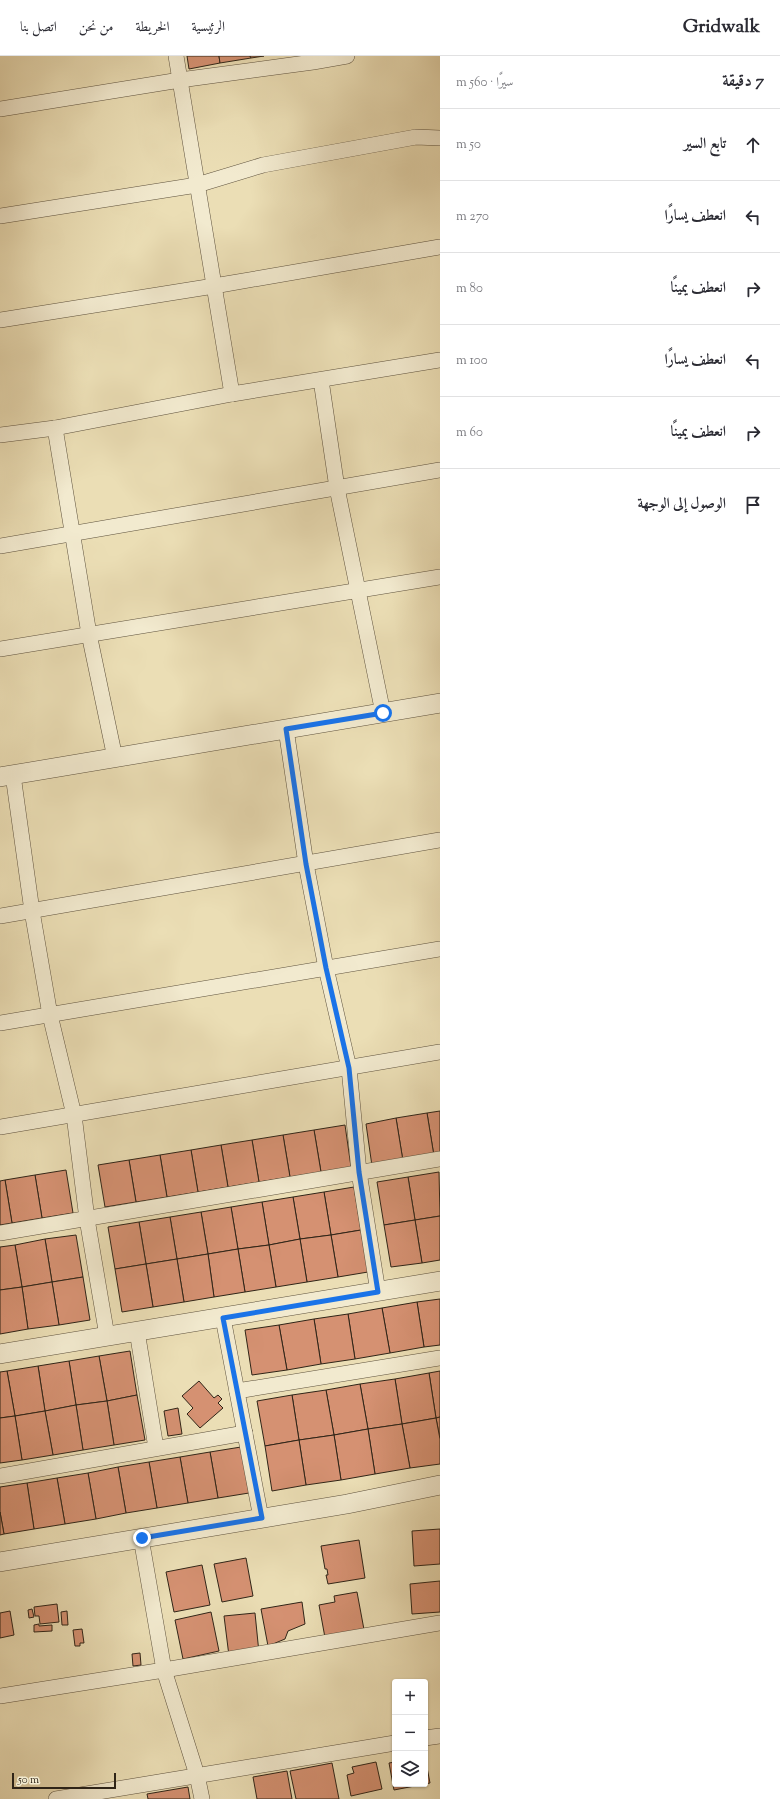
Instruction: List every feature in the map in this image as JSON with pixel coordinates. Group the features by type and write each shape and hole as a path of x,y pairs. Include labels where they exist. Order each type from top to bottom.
{"street":[{"path":"176,56 232,394"},
{"path":"0,109 180,80 347,56"},
{"path":"0,216 197,185 263,165 416,137 440,138"},
{"path":"0,320 214,286 440,247"},
{"path":"0,435 55,428 232,394 440,360"},
{"path":"321,380 337,488 383,713"},
{"path":"55,428 89,634 115,758"},
{"path":"0,546 440,470"},
{"path":"0,649 440,577"},
{"path":"108,1336 87,1219 74,1115 50,1015 7,776 440,703"},
{"path":"286,729 306,864 326,968 349,1068 359,1172 378,1292"},
{"path":"0,916 440,840"},
{"path":"0,1023 440,949"},
{"path":"0,1127 440,1052"},
{"path":"0,1233 440,1159"},
{"path":"0,1354 440,1281"},
{"path":"223,1318 262,1518"},
{"path":"137,1331 156,1448"},
{"path":"237,1391 440,1358"},
{"path":"0,1476 245,1433"},
{"path":"0,1562 347,1504 440,1485"},
{"path":"142,1538 164,1670 197,1775 202,1799"},
{"path":"0,1696 440,1623"},
{"path":"428,1738 440,1736"},
{"path":"56,1799 392,1743"}],"building":[{"path":"187,56 219,56 220,63 189,69"},
{"path":"219,56 250,56 251,58 220,63"},
{"path":"250,56 264,56 251,58"},
{"path":"440,1111 440,1155 434,1156 427,1113"},
{"path":"427,1113 434,1156 403,1161 396,1118"},
{"path":"396,1118 403,1161 372,1166 366,1124"},
{"path":"345,1125 351,1167 321,1172 314,1130"},
{"path":"314,1130 321,1172 290,1177 283,1135"},
{"path":"283,1135 290,1177 259,1182 252,1140"},
{"path":"252,1140 259,1182 228,1187 221,1145"},
{"path":"221,1145 228,1187 198,1192 191,1150"},
{"path":"191,1150 198,1192 167,1197 160,1155"},
{"path":"160,1155 167,1197 136,1202 129,1160"},
{"path":"129,1160 136,1202 105,1207 98,1165"},
{"path":"66,1170 73,1213 42,1218 35,1175"},
{"path":"439,1172 440,1216 415,1220 408,1177"},
{"path":"35,1175 42,1218 12,1223 5,1180"},
{"path":"408,1177 415,1220 384,1225 377,1182"},
{"path":"5,1180 12,1223 0,1225 0,1181"},
{"path":"354,1187 361,1230 331,1235 324,1192"},
{"path":"324,1192 331,1235 300,1239 293,1197"},
{"path":"293,1197 300,1239 269,1245 262,1202"},
{"path":"262,1202 269,1245 238,1249 231,1207"},
{"path":"231,1207 238,1249 208,1254 201,1212"},
{"path":"201,1212 208,1254 177,1259 170,1217"},
{"path":"440,1216 440,1260 422,1263 415,1220"},
{"path":"170,1217 177,1259 146,1264 139,1222"},
{"path":"415,1220 422,1263 391,1267 384,1225"},
{"path":"139,1222 146,1264 115,1269 108,1227"},
{"path":"361,1230 368,1272 338,1277 331,1235"},
{"path":"76,1235 83,1277 52,1282 45,1239"},
{"path":"331,1235 338,1277 307,1282 300,1239"},
{"path":"45,1239 52,1282 22,1287 15,1245"},
{"path":"300,1239 307,1282 276,1287 269,1245"},
{"path":"15,1245 22,1287 0,1290 0,1247"},
{"path":"269,1245 276,1287 245,1292 238,1249"},
{"path":"238,1249 245,1292 214,1297 208,1254"},
{"path":"208,1254 214,1297 184,1302 177,1259"},
{"path":"177,1259 184,1302 153,1307 146,1264"},
{"path":"146,1264 153,1307 122,1312 115,1269"},
{"path":"83,1277 90,1320 59,1325 52,1282"},
{"path":"52,1282 59,1325 28,1329 22,1287"},
{"path":"22,1287 28,1329 0,1334 0,1290"},
{"path":"440,1299 440,1345 424,1347 417,1302"},
{"path":"417,1302 424,1347 390,1353 382,1308"},
{"path":"382,1308 390,1353 355,1359 348,1314"},
{"path":"348,1314 355,1359 321,1364 314,1319"},
{"path":"314,1319 321,1364 287,1370 279,1325"},
{"path":"279,1325 287,1370 252,1375 245,1330"},
{"path":"130,1351 137,1395 107,1401 99,1356"},
{"path":"99,1356 107,1401 76,1405 69,1361"},
{"path":"69,1361 76,1405 45,1411 38,1366"},
{"path":"38,1366 45,1411 15,1416 7,1371"},
{"path":"7,1371 15,1416 0,1418 0,1372"},
{"path":"440,1371 440,1417 436,1418 429,1373"},
{"path":"429,1373 436,1418 402,1424 395,1379"},
{"path":"395,1379 402,1424 368,1429 360,1384"},
{"path":"199,1381 214,1398 218,1395 222,1399 218,1403 223,1408 200,1428 187,1414 193,1408 182,1396"},
{"path":"360,1384 368,1429 334,1435 326,1390"},
{"path":"326,1390 334,1435 299,1440 292,1395"},
{"path":"137,1395 145,1440 114,1445 107,1401"},
{"path":"292,1395 299,1440 265,1446 257,1401"},
{"path":"107,1401 114,1445 83,1450 76,1405"},
{"path":"76,1405 83,1450 53,1455 45,1411"},
{"path":"178,1408 182,1434 168,1436 164,1411"},
{"path":"45,1411 53,1455 22,1460 15,1416"},
{"path":"15,1416 22,1460 0,1463 0,1418"},
{"path":"440,1417 440,1439 436,1418"},
{"path":"436,1418 440,1439 440,1464 410,1468 402,1424"},
{"path":"402,1424 410,1468 375,1474 368,1429"},
{"path":"368,1429 375,1474 341,1480 334,1435"},
{"path":"334,1435 341,1480 306,1485 299,1440"},
{"path":"299,1440 306,1485 272,1491 265,1446"},
{"path":"241,1447 249,1493 218,1498 210,1452"},
{"path":"210,1452 218,1498 188,1503 180,1457"},
{"path":"180,1457 188,1503 157,1508 149,1462"},
{"path":"149,1462 157,1508 126,1513 118,1467"},
{"path":"118,1467 126,1513 96,1519 88,1473"},
{"path":"88,1473 96,1519 65,1524 57,1478"},
{"path":"57,1478 65,1524 34,1529 27,1483"},
{"path":"27,1483 34,1529 4,1534 0,1512 0,1487"},
{"path":"0,1512 4,1534 0,1535"},
{"path":"440,1529 440,1564 414,1566 412,1531"},
{"path":"359,1540 365,1578 328,1584 326,1575 328,1575 327,1569 325,1569 321,1546"},
{"path":"246,1558 253,1596 222,1602 214,1564"},
{"path":"202,1565 210,1605 174,1612 166,1572"},
{"path":"440,1581 440,1612 412,1614 410,1584"},
{"path":"357,1592 365,1635 326,1643 319,1605 335,1602 334,1596"},
{"path":"302,1602 305,1624 288,1631 285,1639 268,1646 261,1609"},
{"path":"57,1604 59,1622 40,1624 39,1616 35,1616 34,1607"},
{"path":"32,1609 34,1617 29,1618 28,1610"},
{"path":"10,1611 14,1635 0,1638 0,1613"},
{"path":"67,1611 68,1625 62,1625 61,1612"},
{"path":"211,1612 219,1651 183,1659 175,1620"},
{"path":"255,1613 259,1653 229,1656 224,1616"},
{"path":"39,1624 39,1626 52,1625 52,1631 34,1632 34,1625"},
{"path":"82,1629 84,1643 80,1643 80,1646 75,1646 73,1630"},
{"path":"140,1653 141,1665 133,1666 132,1654"},
{"path":"376,1762 382,1789 351,1796 347,1775 354,1773 352,1767"},
{"path":"392,1762 392,1779 389,1763"},
{"path":"332,1763 339,1799 296,1799 290,1771"},
{"path":"287,1771 292,1799 257,1799 253,1777"},
{"path":"428,1773 430,1783 428,1783"},
{"path":"188,1787 190,1799 148,1799 147,1794"},
{"path":"393,1787 410,1787 394,1790"}],"route":[{"path":"142,1538 262,1518 223,1318 378,1292 359,1172 349,1068 326,968 306,864 286,729 383,713"}]}
